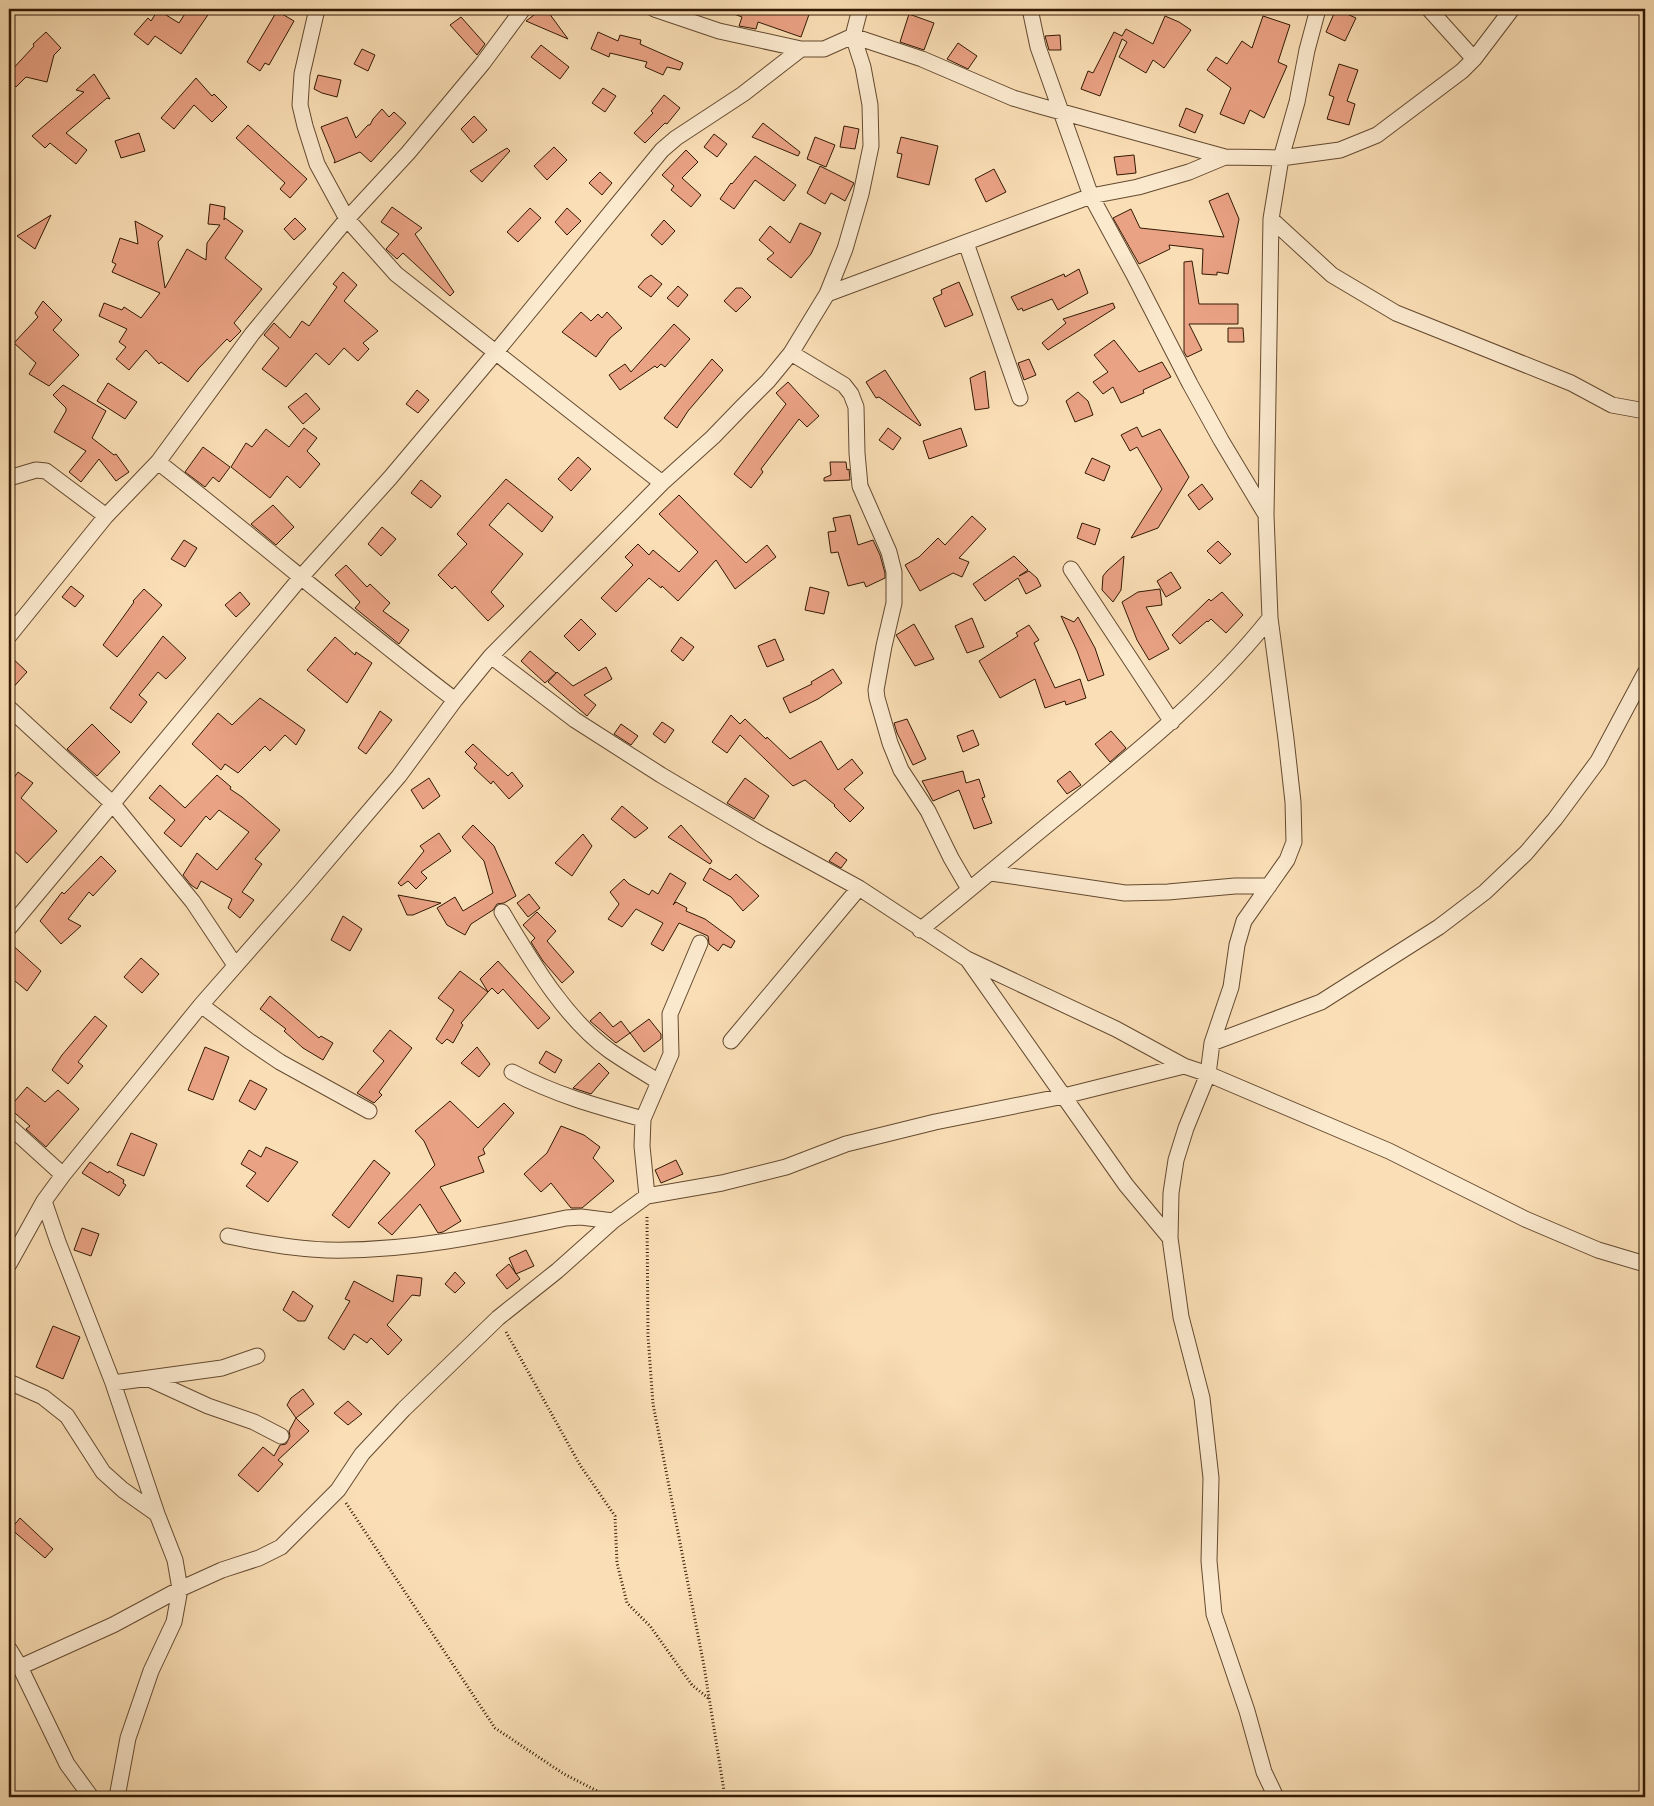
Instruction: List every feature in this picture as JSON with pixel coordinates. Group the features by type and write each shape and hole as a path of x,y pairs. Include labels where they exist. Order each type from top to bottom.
{"street":[{"path":"316,9 302,74 300,105 317,164 347,219 396,274 662,483"},
{"path":"9,636 106,516 158,462 252,334 347,219 408,153 477,70 523,9"},
{"path":"654,9 719,31 801,49 824,49 853,36 922,59 1013,98 1060,112 1225,157 1281,158 1340,150 1377,135 1462,71 1474,59 1512,9"},
{"path":"9,1264 44,1201 63,1175 201,1005 399,776 455,700 491,656 662,483 725,425 768,381 791,352 828,294 845,249 861,194 871,146 870,105 863,67 853,36 860,9"},
{"path":"1030,9 1038,47 1091,196 1135,276 1190,384 1266,515"},
{"path":"1276,1797 1264,1772 1247,1711 1214,1614 1208,1561 1211,1478 1202,1398 1181,1317 1170,1238 1171,1193 1176,1160 1186,1128 1208,1074 1212,1043 1231,987 1237,945 1244,921 1287,860 1294,842 1293,802 1270,618 1266,515 1272,219 1281,158 1297,102 1306,50 1318,9"},
{"path":"1429,9 1474,59"},
{"path":"9,928 302,576 390,478 496,352 662,150 676,138 757,84 801,49"},
{"path":"828,294 1091,196 1138,187 1189,172 1225,157"},
{"path":"1272,219 1332,276 1396,313 1571,383 1612,405 1645,411"},
{"path":"966,243 1020,398"},
{"path":"791,352 844,385 851,394 856,407 856,453 860,486 889,552 894,572 894,603 876,690 877,698 890,743 901,770 928,811 951,858 969,889"},
{"path":"158,462 455,700"},
{"path":"9,478 36,470 46,470 106,516"},
{"path":"1071,569 1172,722"},
{"path":"920,930 1172,722 1249,645 1270,618"},
{"path":"491,656 575,720 661,775 762,835 859,888 920,930 967,959 1116,1029 1184,1066 1208,1074 1389,1151 1524,1219 1598,1250 1645,1264"},
{"path":"1212,1043 1321,1002 1439,927 1485,892 1526,853 1555,819 1598,761 1645,673"},
{"path":"9,708 112,803 193,902 235,965"},
{"path":"991,873 1125,893 1168,892 1235,886 1269,886"},
{"path":"731,1041 859,888"},
{"path":"502,912 526,952 577,1021 609,1050 659,1082"},
{"path":"646,1196 642,1146 643,1119 671,1054 670,1014 700,943"},
{"path":"967,959 998,1006 1126,1185 1170,1238"},
{"path":"201,1005 280,1062 369,1111"},
{"path":"20,1667 114,1625 180,1589 222,1570 259,1558 281,1547 338,1490 362,1454 404,1409 498,1318 557,1271 613,1221 646,1196 722,1183 786,1167 846,1144 935,1122 1064,1096 1184,1066"},
{"path":"512,1072 541,1087 582,1102 643,1119"},
{"path":"9,1126 63,1175"},
{"path":"44,1201 113,1383 174,1560 180,1589 174,1622 151,1671 128,1738 117,1797"},
{"path":"228,1236 285,1247 327,1250 418,1245 476,1237 566,1218 581,1217 613,1221"},
{"path":"113,1383 222,1368 257,1356"},
{"path":"148,1378 208,1406 254,1422 281,1436"},
{"path":"9,1382 43,1396 67,1416 102,1472 123,1490 158,1514"},
{"path":"9,1649 20,1667 67,1764 91,1797"}],"path":[{"path":"646,1196 648,1336 653,1404 709,1699 725,1797"},
{"path":"498,1318 580,1465 615,1516 617,1563 627,1603 650,1626 692,1685 709,1699"},
{"path":"338,1490 494,1728 564,1774 610,1797"}],"building":[{"path":"188,9 212,9 181,54 155,36 148,45 134,34 148,18 151,21 158,10 179,23"},
{"path":"542,9 546,9 568,39 526,21"},
{"path":"726,9 811,9 801,37 758,22 756,29 739,26 742,17 726,11"},
{"path":"1336,9 1356,18 1345,41 1326,32"},
{"path":"277,11 294,21 269,65 265,63 260,71 247,62"},
{"path":"909,14 934,23 924,50 900,42"},
{"path":"1165,16 1191,30 1164,68 1153,60 1146,73 1119,57 1127,42 1122,39 1100,96 1081,89 1088,71 1093,73 1114,32 1122,36 1126,29 1153,44"},
{"path":"1263,16 1290,25 1278,62 1287,66 1264,118 1250,110 1244,124 1220,114 1231,88 1207,70 1216,57 1227,64 1242,41 1252,48"},
{"path":"461,17 485,44 477,55 450,25"},
{"path":"46,32 61,48 54,55 47,82 26,77 16,87 9,80 9,73 34,46 33,44"},
{"path":"598,32 618,41 620,35 641,40 640,44 683,63 680,70 667,67 663,75 645,67 647,62 610,53 609,57 591,49"},
{"path":"1060,35 1061,50 1049,50 1045,36"},
{"path":"958,43 977,56 968,69 947,59"},
{"path":"541,45 569,67 560,79 531,57"},
{"path":"362,49 375,55 368,71 354,64"},
{"path":"1339,64 1358,70 1347,101 1355,104 1349,125 1327,119 1334,97 1329,95"},
{"path":"94,74 110,99 107,98 66,133 87,150 76,164 50,143 45,148 32,136 84,92 76,90"},
{"path":"318,75 341,80 337,97 314,89"},
{"path":"196,78 212,96 214,94 227,107 212,122 194,105 174,129 161,118"},
{"path":"603,88 616,96 605,112 592,103"},
{"path":"664,95 680,108 667,124 665,123 645,143 634,133 653,113 651,111"},
{"path":"1186,108 1203,115 1195,133 1179,126"},
{"path":"382,109 389,117 394,112 406,123 371,162 360,152 334,163 335,161 321,127 347,117 356,138 370,125"},
{"path":"474,116 487,130 473,143 461,129"},
{"path":"763,123 800,152 798,156 752,137"},
{"path":"248,125 307,179 290,198 280,189 285,183 236,138"},
{"path":"844,126 859,129 855,149 840,147"},
{"path":"139,133 145,151 121,158 115,141"},
{"path":"714,134 727,144 717,157 704,147"},
{"path":"815,137 835,145 826,167 807,159"},
{"path":"901,137 938,146 929,185 897,177 902,154 897,153"},
{"path":"554,147 567,160 547,180 534,166"},
{"path":"507,148 510,151 482,182 470,171"},
{"path":"686,150 698,162 682,178 701,195 691,207 671,190 674,186 662,175"},
{"path":"1134,155 1136,173 1117,175 1114,157"},
{"path":"755,156 796,185 784,201 755,180 734,209 720,199 731,183"},
{"path":"820,166 854,183 845,201 831,193 825,204 807,193"},
{"path":"994,169 1006,192 986,202 975,179"},
{"path":"600,172 612,183 602,195 589,183"},
{"path":"1228,193 1239,219 1228,274 1217,272 1217,275 1202,274 1203,249 1169,245 1170,249 1139,264 1113,218 1131,209 1140,228 1224,237 1209,201"},
{"path":"210,204 225,207 224,220 225,218 243,231 225,258 262,289 234,323 241,331 230,342 227,339 188,382 161,362 159,364 146,350 129,370 116,359 126,347 119,342 127,329 99,316 104,303 122,310 124,307 141,318 160,293 112,272 116,264 112,262 120,238 138,244 135,221 163,236 158,242 165,288 187,249 206,260 207,243 220,225 208,224"},
{"path":"392,207 422,228 415,234 454,292 450,296 403,253 397,259 386,249 399,234 381,222"},
{"path":"530,208 541,218 518,242 507,232"},
{"path":"567,208 581,221 567,235 555,222"},
{"path":"51,215 35,249 17,236"},
{"path":"295,218 306,229 294,240 284,229"},
{"path":"664,220 675,231 662,245 651,235"},
{"path":"800,223 821,233 811,254 791,278 767,259 774,253 759,240 770,226 790,243"},
{"path":"1192,261 1199,304 1238,304 1238,324 1189,324 1202,350 1187,357 1184,352 1184,262"},
{"path":"1079,269 1088,293 1058,310 1052,299 1023,311 1022,308 1018,310 1011,297 1064,274 1065,277"},
{"path":"343,272 357,285 344,301 378,331 363,343 369,349 358,361 344,348 329,365 316,353 286,387 262,369 279,348 264,335 274,323 290,338 302,321 309,326 337,287 333,284"},
{"path":"651,275 662,284 651,297 638,287"},
{"path":"959,282 973,315 945,327 933,298 942,294 941,290"},
{"path":"678,286 688,295 678,307 667,298"},
{"path":"736,288 742,288 751,297 736,312 724,301"},
{"path":"43,301 62,320 53,330 79,355 49,386 29,374 36,363 14,343 38,317 35,313"},
{"path":"1113,303 1115,308 1048,350 1042,343 1066,323 1063,319"},
{"path":"581,312 591,321 598,314 602,318 607,312 622,328 610,338 596,357 562,332"},
{"path":"674,324 690,339 665,367 661,364 657,368 655,366 620,390 609,375 625,364 631,372"},
{"path":"1228,328 1243,328 1244,342 1228,342"},
{"path":"1114,340 1139,372 1162,362 1171,377 1143,390 1144,393 1121,403 1113,387 1103,394 1093,382 1108,372 1094,355"},
{"path":"712,359 723,370 688,411 677,428 664,418"},
{"path":"1029,359 1036,375 1024,380 1018,363"},
{"path":"885,370 920,426 879,397 876,398 866,382"},
{"path":"985,371 989,408 975,410 970,378"},
{"path":"788,382 819,416 807,427 799,419 761,469 763,472 751,488 734,474 786,404 776,393"},
{"path":"108,383 137,402 125,419 97,401"},
{"path":"63,385 106,411 92,438 114,455 116,454 129,472 116,481 99,459 81,482 69,472 86,451 54,432 66,408 53,395"},
{"path":"417,390 429,400 418,413 406,404"},
{"path":"1078,392 1088,401 1093,415 1075,422 1066,401"},
{"path":"306,393 320,409 303,424 288,407"},
{"path":"1137,427 1142,437 1160,429 1189,477 1158,528 1131,538 1162,489 1137,447 1130,451 1121,435"},
{"path":"304,428 317,438 307,451 320,464 300,488 287,476 270,498 231,467 246,443 252,447 266,429 289,447"},
{"path":"888,428 901,438 893,450 879,440"},
{"path":"961,428 967,446 929,459 923,441"},
{"path":"203,447 230,467 219,482 213,477 205,487 185,472"},
{"path":"578,457 591,469 571,491 558,479"},
{"path":"1092,458 1110,466 1104,481 1085,473"},
{"path":"830,462 846,462 850,480 824,481 824,478 831,475"},
{"path":"506,479 553,517 542,532 508,503 489,525 523,554 491,592 504,606 488,621 455,586 452,589 438,575 467,544 457,534"},
{"path":"421,480 441,496 431,508 411,493"},
{"path":"1202,484 1213,499 1199,510 1188,495"},
{"path":"679,495 746,563 767,545 776,557 735,589 716,560 678,601 662,586 661,588 649,578 616,612 601,598 633,565 625,557 638,544 649,555 653,550 679,572 698,552 659,514"},
{"path":"273,505 294,527 276,545 251,524"},
{"path":"850,515 858,545 873,540 885,573 885,578 866,587 864,582 848,586 838,552 831,553 828,532 836,531 833,518"},
{"path":"972,516 986,529 959,558 969,562 962,577 953,573 920,591 905,565 919,557 938,538 945,545"},
{"path":"1082,523 1100,529 1095,545 1077,538"},
{"path":"382,527 396,539 381,556 368,544"},
{"path":"184,540 197,548 185,567 171,559"},
{"path":"1218,541 1231,554 1220,564 1207,551"},
{"path":"1014,556 1028,570 1019,576 1029,571 1037,578 1041,586 1026,594 1018,578 985,601 973,584"},
{"path":"1124,556 1121,590 1113,602 1102,590 1103,576"},
{"path":"346,565 367,587 370,584 390,603 383,611 409,630 399,644 355,608 360,602 335,575"},
{"path":"1171,572 1181,588 1166,597 1157,581"},
{"path":"71,586 84,596 75,607 62,597"},
{"path":"810,587 829,592 824,614 805,610"},
{"path":"144,589 162,605 117,657 103,645 133,601"},
{"path":"1160,589 1162,605 1146,607 1169,649 1149,660 1137,640 1122,602 1138,592"},
{"path":"240,592 250,604 236,617 225,605"},
{"path":"1222,592 1243,615 1226,633 1211,619 1180,644 1172,635 1209,599 1211,601"},
{"path":"1061,616 1074,622 1078,617 1095,648 1104,675 1088,681"},
{"path":"972,618 984,647 967,653 955,626"},
{"path":"581,619 596,634 579,651 564,636"},
{"path":"914,624 934,659 915,666 896,635"},
{"path":"1029,625 1039,640 1034,643 1055,688 1080,679 1086,698 1066,705 1065,701 1045,708 1035,679 1000,698 979,661 1018,636 1016,633"},
{"path":"163,636 186,658 166,679 158,672 139,695 147,702 131,723 110,708"},
{"path":"335,637 355,655 356,652 372,663 347,703 307,670"},
{"path":"681,637 694,647 683,661 671,651"},
{"path":"775,639 784,660 767,667 758,646"},
{"path":"530,651 556,673 545,683 521,661"},
{"path":"9,655 27,672 9,692"},
{"path":"606,667 612,679 584,695 596,705 587,716 548,682 557,672 573,686"},
{"path":"833,669 842,683 818,699 790,713 783,698 812,684 811,682"},
{"path":"260,698 305,730 296,745 285,735 270,751 265,746 238,773 225,764 221,770 192,744 218,713 232,725"},
{"path":"380,711 392,720 366,754 358,748"},
{"path":"731,715 740,724 745,719 790,759 821,741 838,770 852,759 863,773 844,789 864,808 850,822 835,805 805,780 793,786 740,735 727,753 712,742"},
{"path":"907,719 926,759 913,765 894,723"},
{"path":"662,722 674,730 665,743 653,734"},
{"path":"92,724 120,752 97,776 67,749"},
{"path":"621,724 638,736 631,745 614,734"},
{"path":"973,730 979,745 963,752 957,736"},
{"path":"1111,731 1126,748 1110,762 1095,744"},
{"path":"473,744 508,776 512,772 523,786 509,799 493,781 491,784 474,768 477,764 465,752"},
{"path":"963,771 966,783 979,779 985,797 982,798 992,823 974,829 959,790 933,801 922,781"},
{"path":"1070,771 1081,785 1067,794 1057,781"},
{"path":"18,772 33,783 21,798 57,831 27,863 9,846 9,785"},
{"path":"217,775 231,787 230,789 280,830 255,859 262,864 242,892 254,900 240,918 228,908 232,899 201,881 197,889 183,875 197,853 217,870 249,832 219,810 210,820 206,816 181,847 164,833 175,820 149,798 160,785 185,808"},
{"path":"429,778 440,796 423,809 411,790"},
{"path":"745,778 769,796 754,819 727,803"},
{"path":"622,806 648,828 635,838 611,819"},
{"path":"473,825 494,846 516,896 504,903 497,904 493,910 471,924 465,935 447,925 437,908 455,897 463,911 493,893 484,861 462,837"},
{"path":"681,825 712,861 710,864 668,837"},
{"path":"439,833 451,851 421,872 427,878 416,889 408,881 401,886 398,883 424,851 420,846"},
{"path":"583,834 592,846 572,876 555,863"},
{"path":"836,852 847,860 841,868 829,861"},
{"path":"101,856 116,871 93,896 89,892 68,919 81,926 61,944 40,921 62,892 64,894"},
{"path":"710,868 730,880 736,874 759,896 743,911 731,897 703,880"},
{"path":"670,873 686,883 673,905 676,902 687,908 686,911 705,919 735,941 731,948 723,944 718,951 709,944 708,936 679,923 663,951 651,944 663,923 636,909 622,927 608,919 619,904 610,892 624,879 629,884 649,895 652,890 658,894"},
{"path":"529,894 540,908 528,917 517,903"},
{"path":"398,895 441,903 413,915 407,915"},
{"path":"537,912 556,931 547,941 574,972 562,983 543,961 531,942 535,938 523,925"},
{"path":"343,916 362,929 350,951 331,940"},
{"path":"9,942 41,971 27,991 9,976"},
{"path":"141,958 159,974 142,993 124,977"},
{"path":"498,961 550,1018 538,1029 503,989 498,994 492,988 488,992 480,979"},
{"path":"460,971 488,992 461,1023 463,1025 453,1043 447,1039 442,1044 436,1039 454,1010 438,998"},
{"path":"270,996 319,1038 321,1036 333,1043 323,1060 303,1048 284,1031 286,1029 260,1009"},
{"path":"600,1012 613,1027 621,1021 630,1033 616,1043 590,1021"},
{"path":"95,1016 107,1026 78,1062 83,1066 68,1084 52,1070 62,1055"},
{"path":"649,1019 661,1034 661,1039 644,1052 630,1033"},
{"path":"390,1030 412,1048 379,1092 382,1095 374,1103 357,1093 384,1061 373,1051"},
{"path":"205,1047 229,1057 213,1100 188,1090"},
{"path":"477,1047 490,1064 479,1077 461,1063"},
{"path":"546,1051 562,1060 555,1073 539,1063"},
{"path":"599,1063 609,1073 591,1094 573,1088"},
{"path":"250,1080 267,1089 255,1110 239,1101"},
{"path":"27,1087 45,1102 58,1090 79,1109 46,1147 26,1129 30,1126 9,1108"},
{"path":"450,1101 478,1128 504,1103 514,1113 483,1149 485,1154 478,1157 484,1172 440,1187 461,1221 438,1233 420,1204 392,1235 378,1223 435,1165 424,1141 415,1131"},
{"path":"561,1126 584,1135 600,1147 593,1158 614,1181 582,1208 571,1208 551,1183 541,1192 524,1174 547,1153"},
{"path":"131,1133 157,1144 144,1176 117,1165"},
{"path":"266,1147 298,1162 268,1202 246,1186 256,1173 241,1164 249,1150 261,1157"},
{"path":"374,1160 390,1173 349,1228 332,1215"},
{"path":"676,1160 683,1174 661,1183 655,1170"},
{"path":"90,1162 124,1180 123,1183 126,1185 119,1196 82,1173"},
{"path":"82,1228 99,1234 91,1256 74,1250"},
{"path":"526,1250 534,1266 516,1274 509,1258"},
{"path":"509,1264 520,1279 507,1289 496,1275"},
{"path":"455,1272 465,1283 455,1293 445,1284"},
{"path":"397,1275 422,1278 420,1296 412,1295 387,1325 402,1340 388,1355 371,1338 367,1343 354,1334 344,1350 328,1338 350,1301 345,1299 354,1281 393,1302"},
{"path":"293,1291 313,1306 305,1321 298,1321 283,1310"},
{"path":"53,1326 80,1337 63,1379 36,1367"},
{"path":"303,1389 314,1404 296,1418 287,1405 291,1398"},
{"path":"348,1401 362,1414 348,1425 334,1413"},
{"path":"296,1418 309,1431 278,1460 283,1464 258,1492 238,1475 263,1447 274,1456 280,1445 286,1444 290,1436 289,1431"},
{"path":"20,1518 53,1549 45,1558 11,1529"}]}
